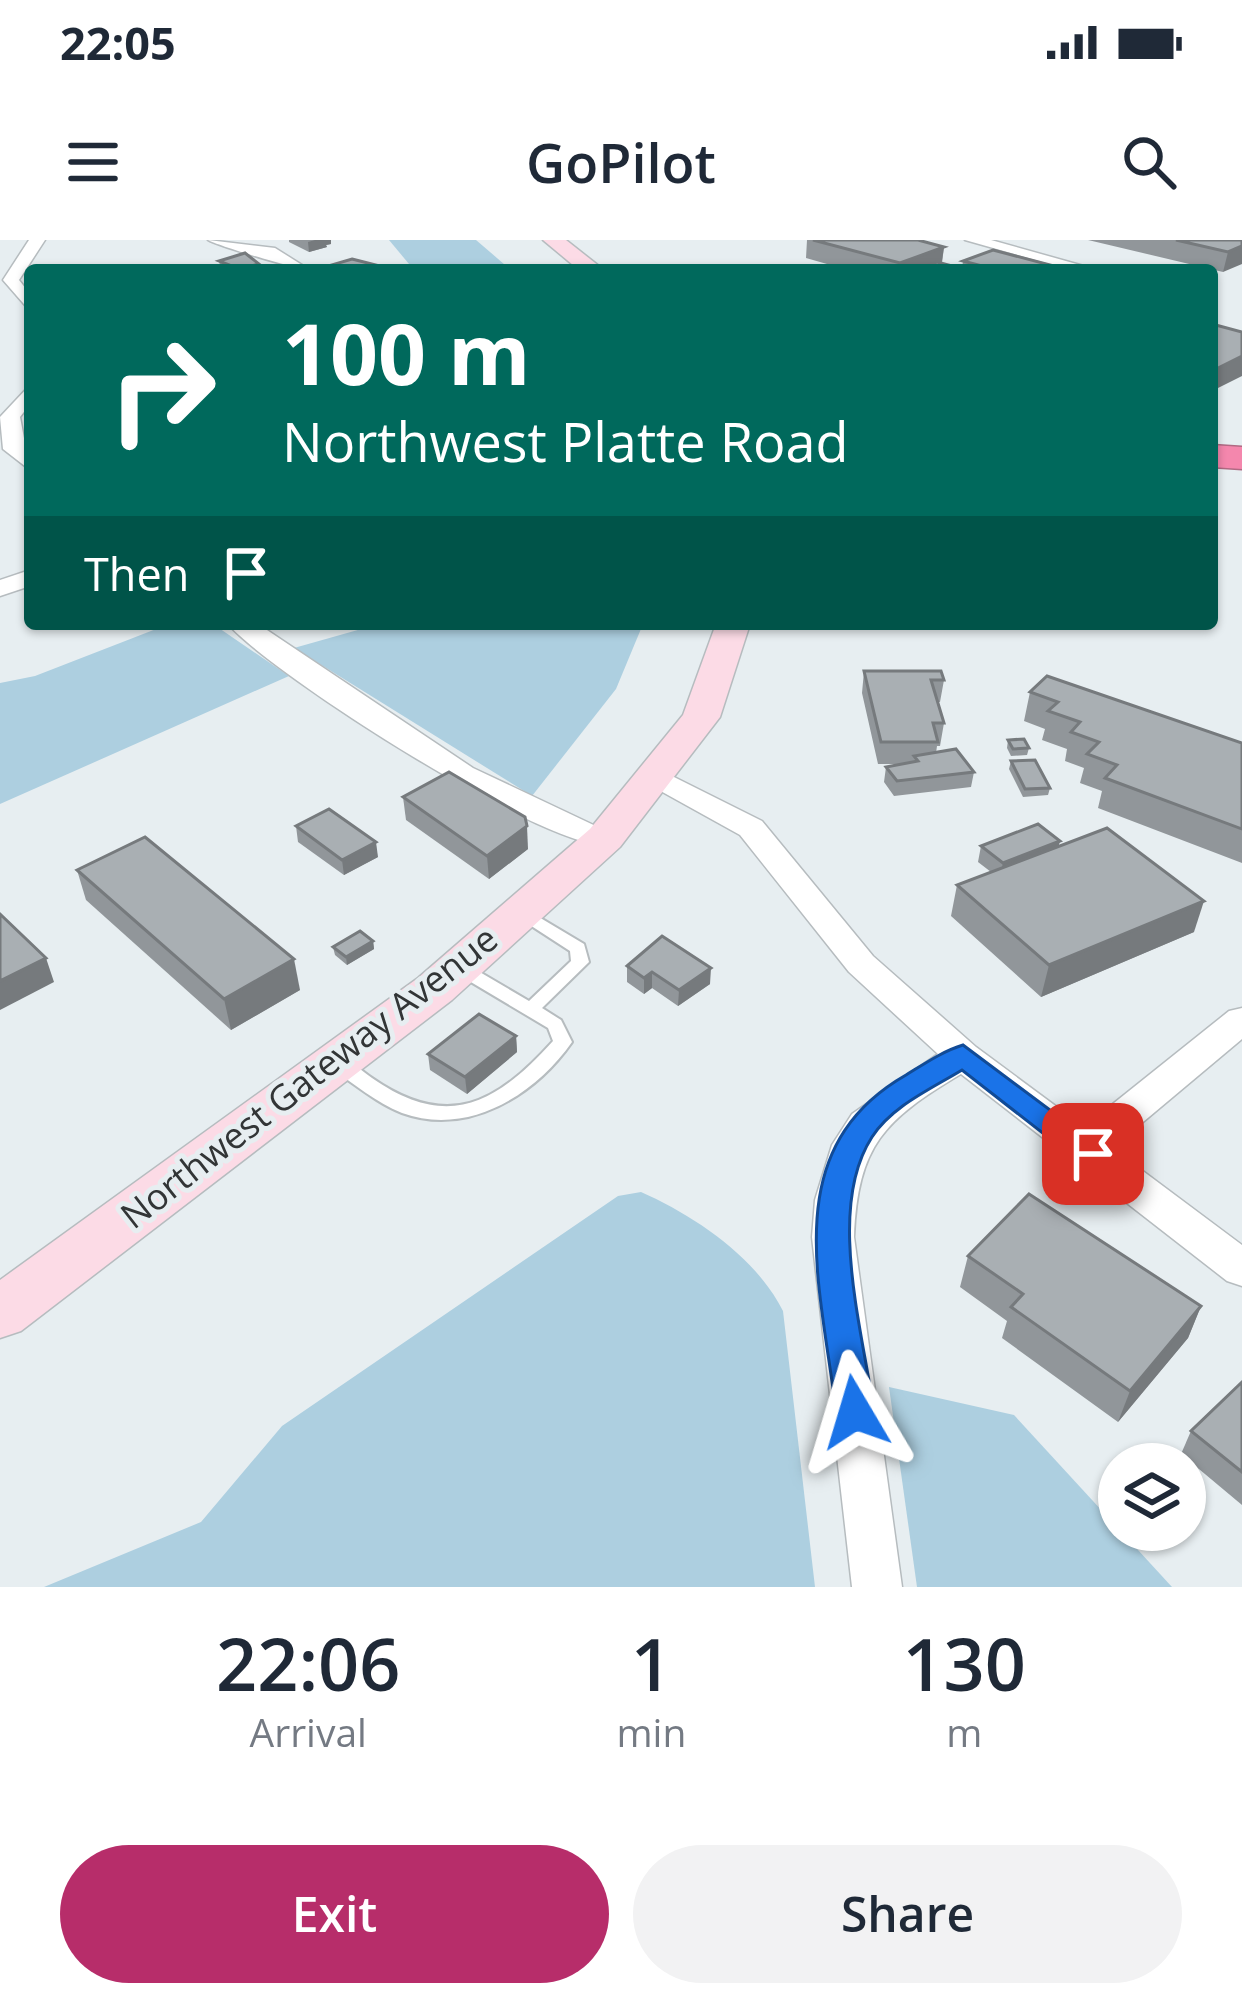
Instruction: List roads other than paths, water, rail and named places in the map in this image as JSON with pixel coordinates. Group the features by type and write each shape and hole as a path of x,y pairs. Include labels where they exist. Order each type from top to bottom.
{"main road":[{"path":"525,240 555,264"},
{"path":"553,240 585,264"},
{"name":"Northwest Gateway Avenue","path":"0,1313 459,968 605,838 658,778 713,692 731,630"}],"street":[{"path":"24,298 11,280 37,240"},
{"path":"216,240 269,251 292,264"},
{"path":"973,240 1067,264"},
{"path":"14,436 10,417 24,400"},
{"path":"250,630 473,779 570,828 605,838"},
{"path":"658,778 751,827 861,964 963,1055 1242,1270"},
{"path":"1084,1148 1242,1020"},
{"path":"877,1587 833,1237 833,1185 861,1127 895,1095 963,1055"}],"lane":[{"path":"521,912 578,948 580,962 531,1009"},
{"path":"337,1063 416,1111 482,1109 512,1089 563,1042 555,1024 459,968"}]}
